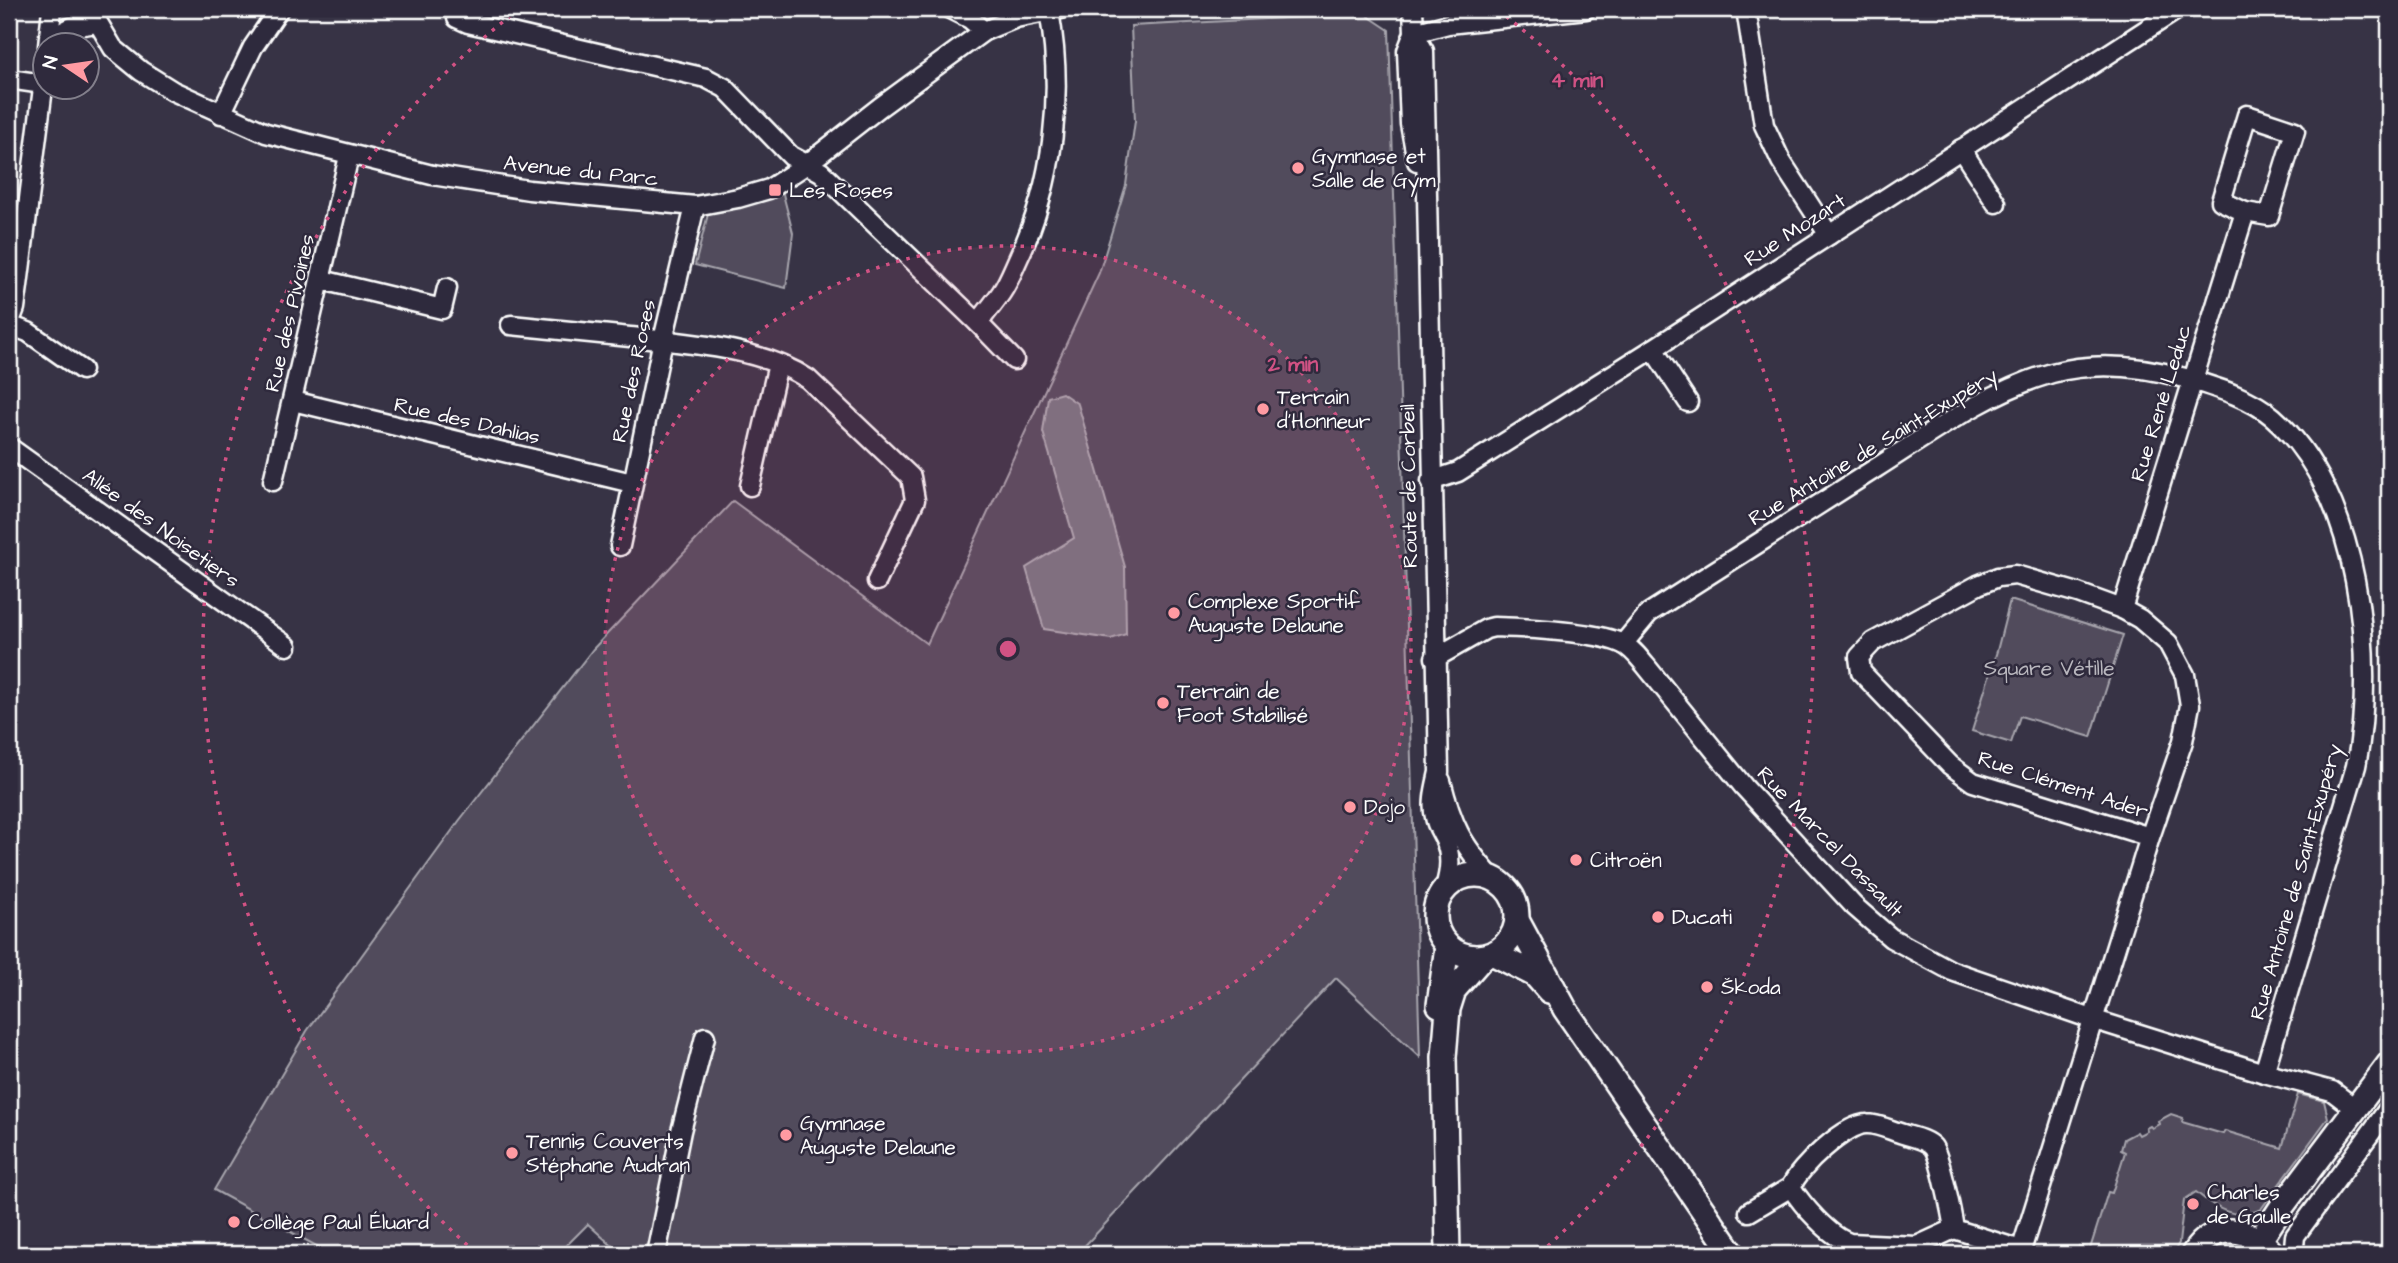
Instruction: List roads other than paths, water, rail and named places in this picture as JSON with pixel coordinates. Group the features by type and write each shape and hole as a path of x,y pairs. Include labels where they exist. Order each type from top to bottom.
{"main road":[{"path":"1565,1009 1535,975 1488,956 1463,956 1447,946 1435,921 1435,909 1446,888 1455,880 1480,875 1504,885 1513,895 1518,922 1565,1009 1733,1254"},
{"path":"1448,1254 1444,1058 1448,1009 1454,990 1488,956 1510,941 1518,922"},
{"path":"1444,1058 1438,1033 1438,1009 1447,946"},
{"path":"2193,1254 2201,1243 2224,1232 2248,1233 2267,1247 2283,1205 2389,1064"}],"street":[{"path":"221,114 253,47 279,9"},
{"path":"455,9 457,18 467,23 706,78 725,88 791,156 821,172 1014,360"},
{"path":"950,9 970,19 984,31"},
{"name":"Route de Corbeil","path":"1413,9 1414,33 1407,51 1410,124 1425,200 1438,772 1434,799 1435,818 1447,843 1450,858 1446,888"},
{"path":"1414,33 1448,24 1586,9"},
{"path":"1745,9 1764,125 1781,161 1829,235"},
{"name":"Rue Mozart","path":"1431,481 1458,472 1653,349 2178,9"},
{"path":"51,32 56,10"},
{"path":"978,323 1003,291 1025,244 1039,201 1052,148 1055,10"},
{"name":"Avenue du Parc","path":"93,16 113,48 141,71 173,91 266,133 432,175 529,190 695,206 769,189 807,164 984,31 1016,18 1055,10"},
{"path":"64,32 93,16"},
{"path":"9,79 32,82"},
{"path":"41,102 15,308 9,325 28,332 82,370"},
{"path":"2247,116 2295,131 2269,216 2245,212 2221,201 2247,116"},
{"path":"1961,149 1996,203"},
{"name":"Rue des Pivoines","path":"273,481 349,156"},
{"name":"Rue des Roses","path":"620,546 663,340 695,206"},
{"name":"Rue René Leduc","path":"2122,609 2245,212"},
{"path":"322,280 442,309 447,288"},
{"path":"511,325 663,340 714,348 778,364 808,379 911,477 915,487 915,500 877,581"},
{"path":"1653,349 1688,402"},
{"path":"751,486 778,364"},
{"name":"Rue Antoine de Saint-Exupéry","path":"1623,644 1649,613 1901,452 2007,391 2050,374 2097,366 2145,369 2192,380 2260,407 2291,435 2306,455 2336,509 2352,568 2360,620 2364,686 2356,766 2264,1073"},
{"name":"Rue des Dahlias","path":"292,401 632,484"},
{"name":"Allée des Noisetiers","path":"9,447 287,646"},
{"name":"Rue Clément Ader","path":"2021,1252 2092,1019 2183,741 2190,705 2188,687 2178,658 2168,643 2140,619 2122,609 2025,577 2006,575 1978,585 1873,642 1859,657 1861,672 1964,777 2150,837"},
{"path":"1434,658 1494,627 1590,636 1623,644"},
{"name":"Rue Marcel Dassault","path":"1623,644 1632,650 1744,787 1872,923 1910,950 1952,971 2092,1019 2264,1073 2332,1091 2357,1110"},
{"name":"Route de Corbeil","path":"1438,772 1450,817 1459,836 1492,878"},
{"path":"656,1254 681,1131 705,1037"},
{"path":"2297,1254 2294,1247 2295,1236 2389,1108"},
{"path":"1749,1213 1791,1187 1795,1177 1824,1148 1855,1126 1868,1124 1924,1140 1933,1147 1954,1229"},
{"path":"1791,1187 1798,1198 1834,1234 1850,1243 1917,1246 1954,1229 2021,1252"}],"place":[{"name":"Gymnase et Salle de Gym","path":"1298,168"},
{"name":"Les Roses","path":"775,190"},
{"name":"Terrain d'Honneur","path":"1263,409"},
{"name":"Complexe Sportif Auguste Delaune","path":"1174,613"},
{"name":"Terrain de Foot Stabilisé","path":"1163,703"},
{"name":"Dojo","path":"1350,807"},
{"name":"Citroën","path":"1576,860"},
{"name":"Ducati","path":"1658,917"},
{"name":"Škoda","path":"1707,987"},
{"name":"Gymnase Auguste Delaune","path":"786,1135"},
{"name":"Tennis Couverts Stéphane Audran","path":"512,1153"},
{"name":"Charles de Gaulle","path":"2193,1204"},
{"name":"Collège Paul Éluard","path":"234,1222"}],"park label":[{"name":"Square Vétille","path":"2049,668"}]}
